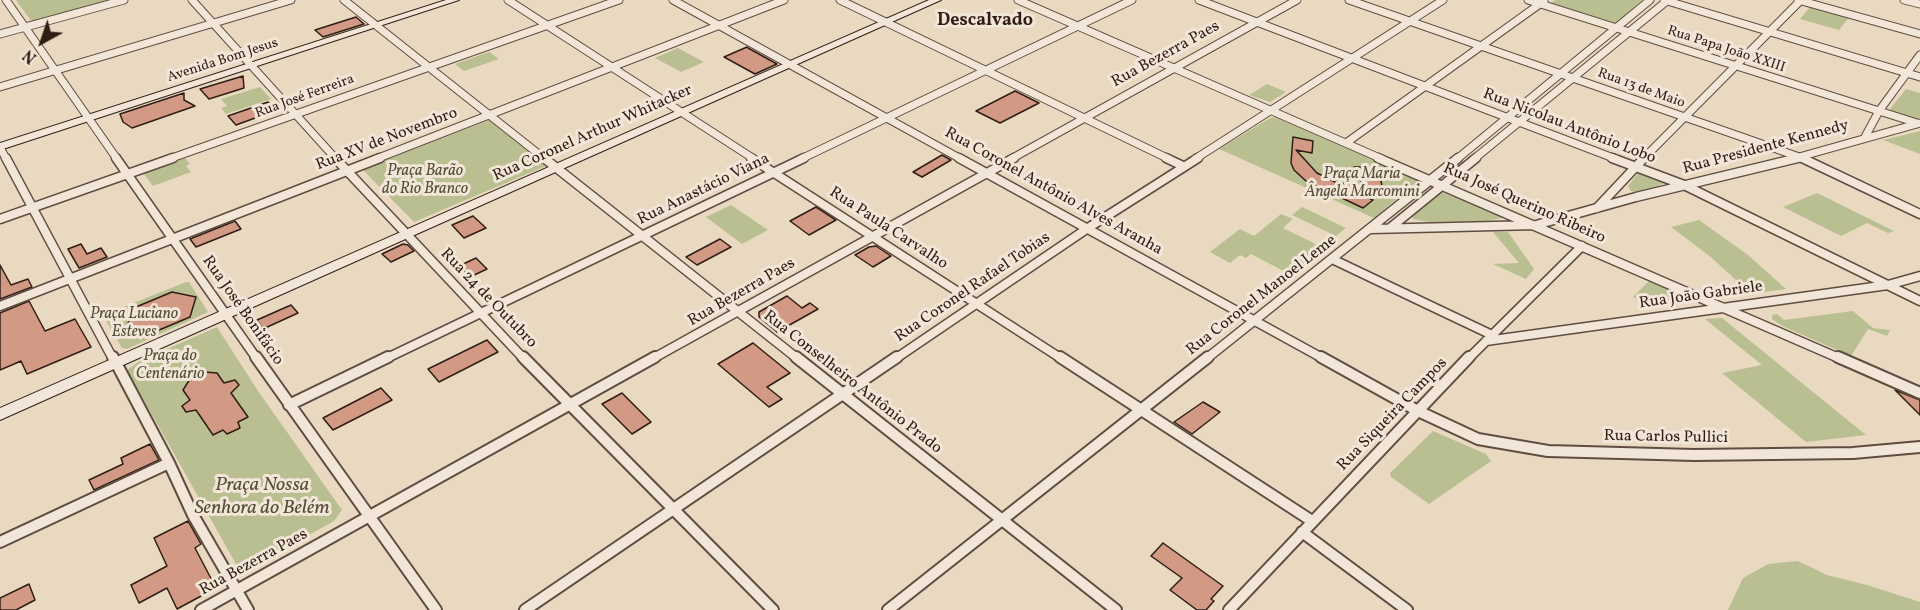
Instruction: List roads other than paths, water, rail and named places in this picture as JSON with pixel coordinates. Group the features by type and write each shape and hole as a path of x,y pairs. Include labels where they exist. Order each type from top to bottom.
{"main road":[{"name":"Avenida Bom Jesus","path":"0,147 455,0"},
{"name":"Rua Coronel Arthur Whitacker","path":"0,414 937,0"}],"street":[{"name":"Rua José Bonifácio","path":"6,0 289,405 436,610"},
{"path":"0,34 124,0"},
{"name":"Rua 24 de Outubro","path":"192,0 346,171 480,314 773,610"},
{"path":"0,87 291,0"},
{"name":"Rua Conselheiro Antônio Prado","path":"344,0 1116,610"},
{"name":"Rua Paula Carvalho","path":"508,0 1311,521"},
{"name":"Rua José Ferreira","path":"0,219 619,0"},
{"name":"Rua Coronel Antônio Alves Aranha","path":"673,0 1418,411"},
{"name":"Rua XV de Novembro","path":"0,306 784,0"},
{"path":"840,0 1183,166"},
{"name":"Rua José Querino Ribeiro","path":"1018,0 1075,22 1078,26 1174,69 1920,393"},
{"name":"Rua Anastácio Viana","path":"289,405 1131,0"},
{"name":"Rua Nicolau Antônio Lobo","path":"1198,0 1684,185 1920,302"},
{"name":"Rua Bezerra Paes","path":"201,610 1297,0"},
{"name":"Rua 13 de Maio","path":"1349,0 1801,157 1920,214"},
{"name":"Rua Coronel Rafael Tobias","path":"525,610 975,303 1183,166 1443,0"},
{"name":"Rua Papa João XXIII","path":"1528,0 1543,2 1617,28 1918,123"},
{"name":"Rua Coronel Manoel Leme","path":"888,610 1394,211 1650,0"},
{"path":"1390,228 1630,32 1665,0 1920,77"},
{"path":"1597,208 1683,117 1800,0 1920,34"},
{"path":"1904,0 1920,4"},
{"path":"1346,143 1543,2"},
{"path":"1865,137 1879,111 1920,55"},
{"name":"Rua Presidente Kennedy","path":"1371,229 1536,225 1636,197 1801,157 1918,123"},
{"path":"0,147 170,463 194,515 248,610"},
{"path":"1614,188 1636,197"},
{"path":"1394,211 1405,216"},
{"name":"Rua Siqueira Campos","path":"1229,610 1311,521 1488,338 1582,246"},
{"path":"1332,259 1488,338"},
{"name":"Rua João Gabriele","path":"1488,338 1888,285 1920,276"},
{"name":"Rua Carlos Pullici","path":"1418,411 1478,439 1548,451 1694,455 1853,453 1920,447"},
{"path":"0,542 170,463"},
{"path":"1302,532 1407,610"}],"district":[{"name":"Descalvado","path":"985,22"}],"park label":[{"name":"Praça Barão do Rio Branco","path":"425,181"},
{"name":"Praça Maria Ângela Marcomini","path":"1362,184"},
{"name":"Praça Luciano Esteves","path":"134,324"},
{"name":"Praça do Centenário","path":"170,366"},
{"name":"Praça Nossa Senhora do Belém","path":"262,498"}]}
